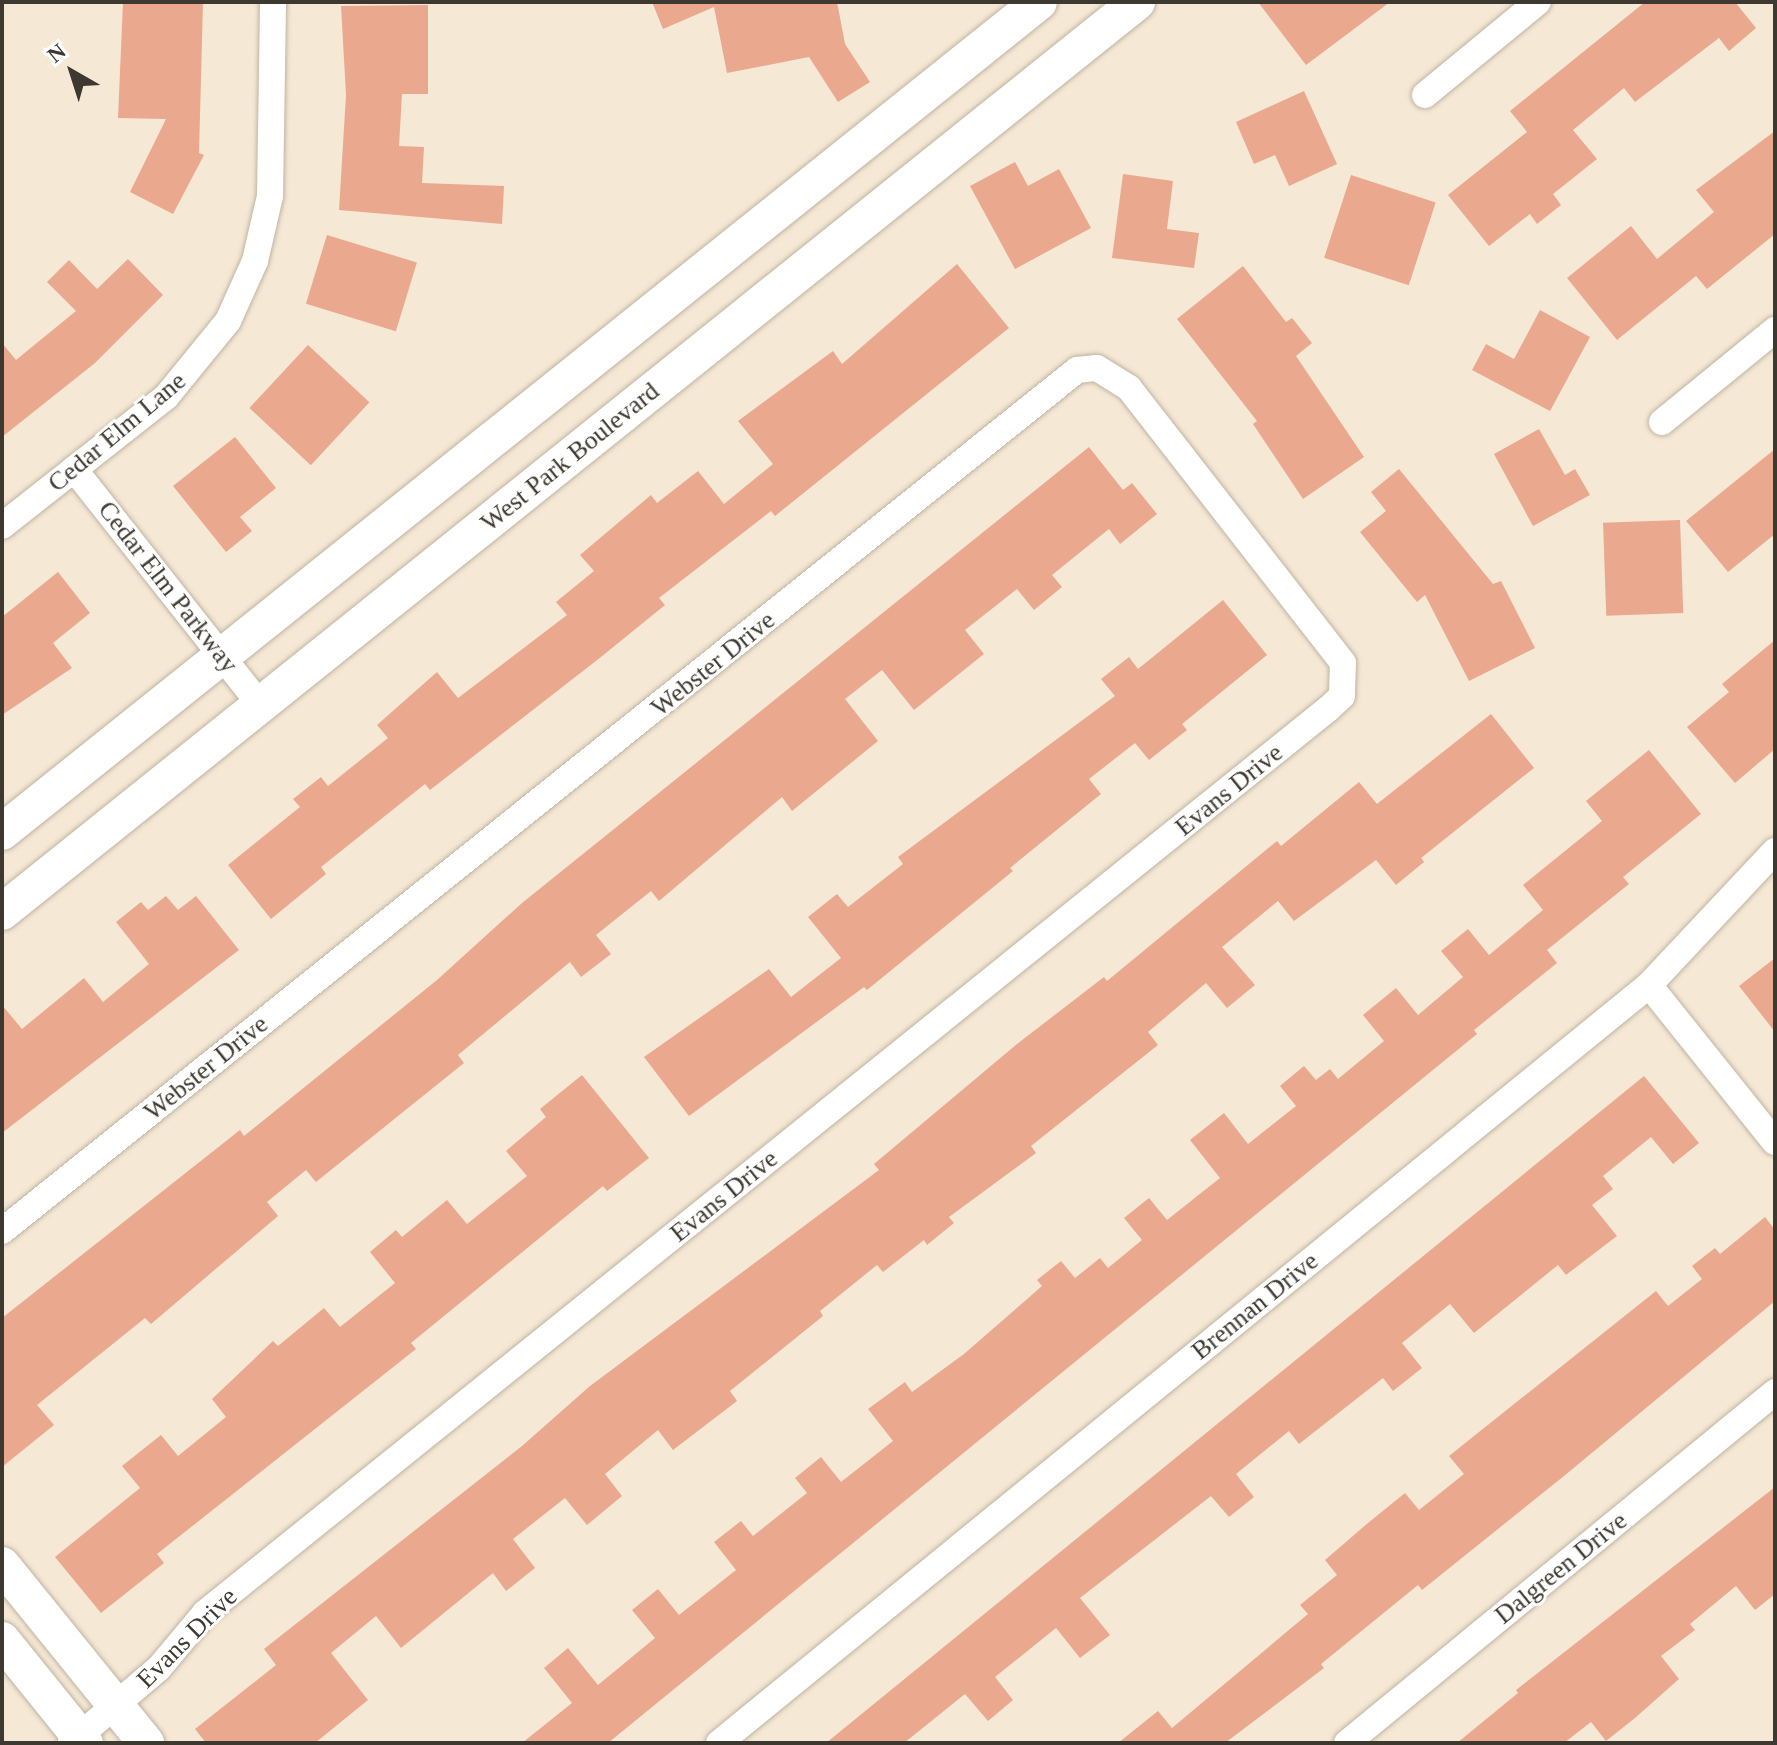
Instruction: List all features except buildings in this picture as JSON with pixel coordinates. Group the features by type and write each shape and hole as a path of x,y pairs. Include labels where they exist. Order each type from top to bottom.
{"main road":[{"path":"2,832 1039,2"},
{"name":"West Park Boulevard","path":"2,912 1137,2"},
{"path":"2,1565 146,1743"},
{"path":"2,1640 78,1741"}],"street":[{"name":"Cedar Elm Lane","path":"2,526 189,373 228,321 255,261 270,196 273,2"},
{"path":"1425,95 1538,2"},
{"path":"1662,422 1775,330"},
{"name":"Webster Drive","path":"2,1231 1077,370 1097,368 1129,388 1336,648 1346,679 1342,696"},
{"name":"Cedar Elm Parkway","path":"74,469 261,706"},
{"name":"Evans Drive","path":"78,1741 159,1668 205,1613 1342,696"},
{"name":"Brennan Drive","path":"719,1743 1649,985 1775,851"},
{"path":"1649,985 1775,1142"},
{"name":"Dalgreen Drive","path":"1347,1743 1775,1392"}]}
